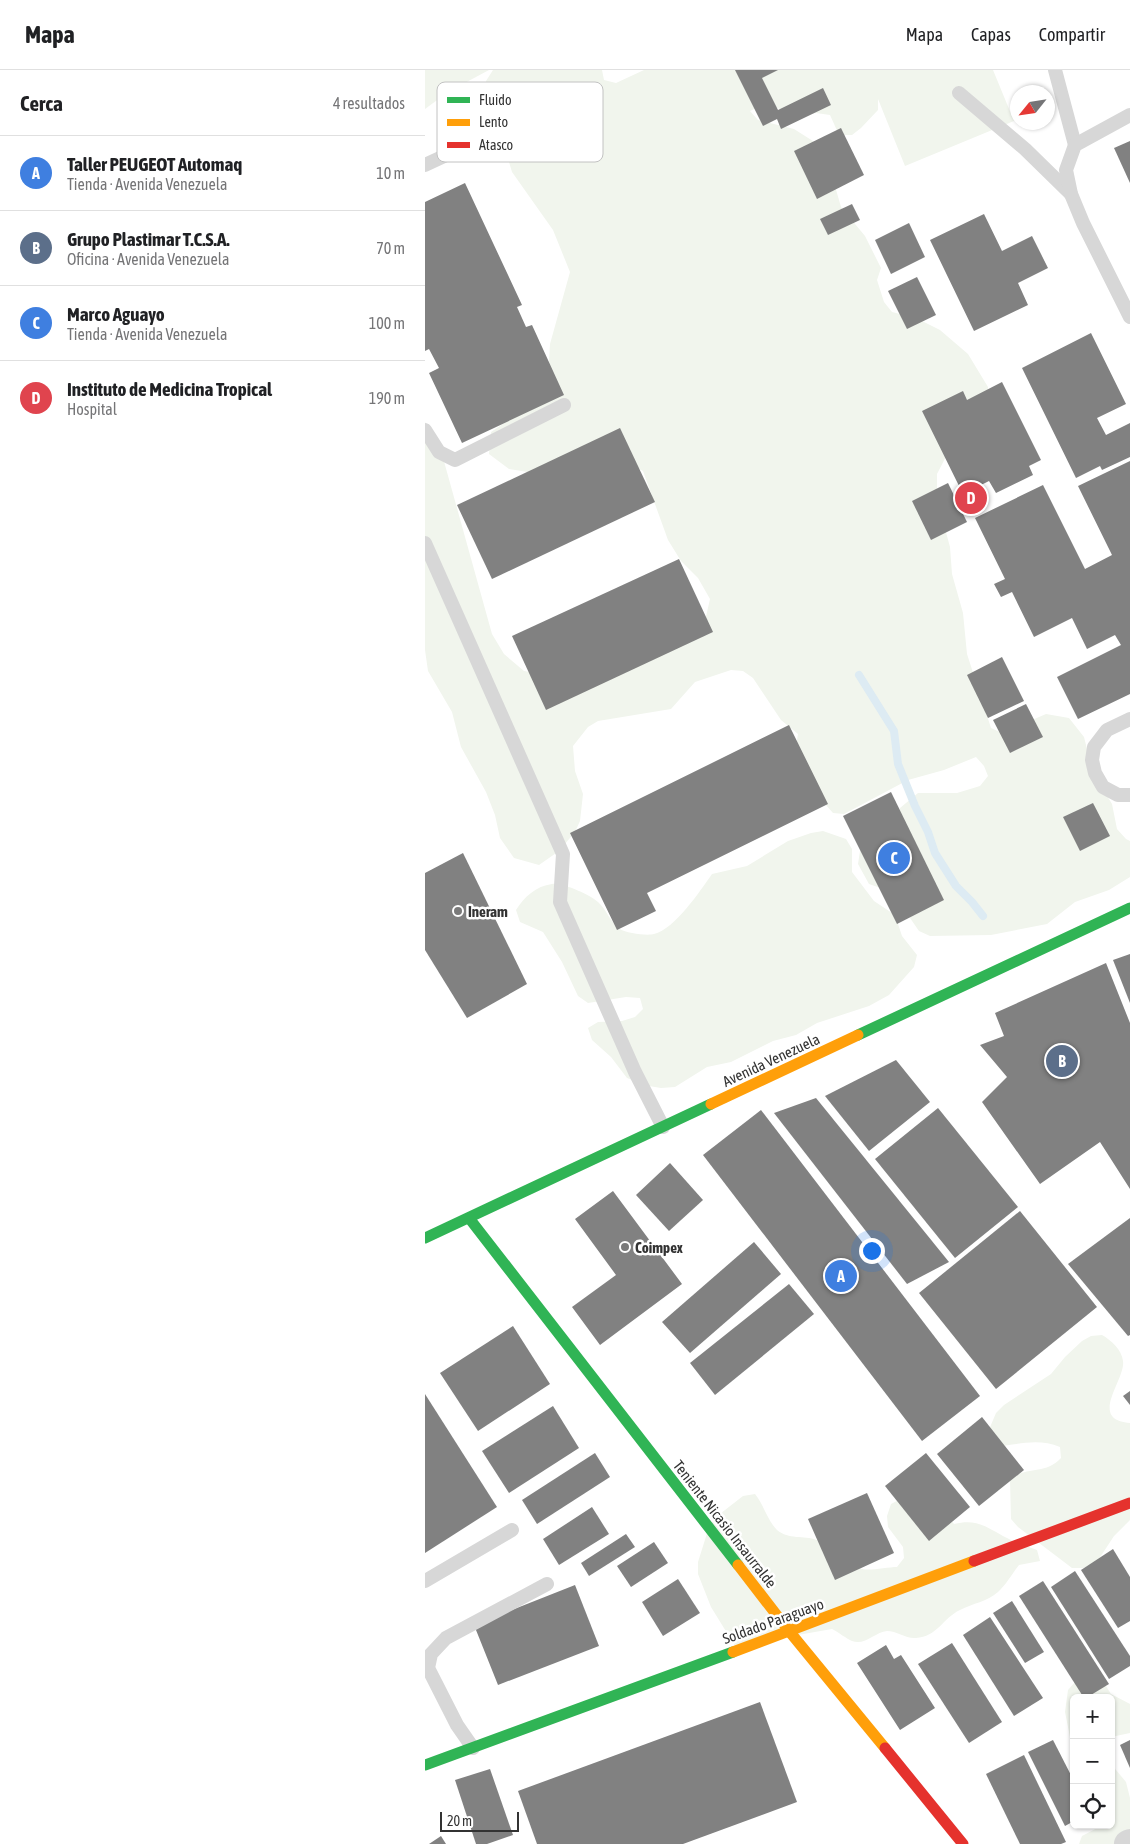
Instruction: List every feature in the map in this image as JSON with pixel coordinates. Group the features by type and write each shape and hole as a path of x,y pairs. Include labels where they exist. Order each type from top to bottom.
{"street":[{"name":"Avenida Venezuela","path":"425,1238 1130,908"},
{"name":"Teniente Nicasio Insaurralde","path":"469,1218 789,1631 963,1844"},
{"name":"Soldado Paraguayo","path":"425,1765 1130,1503"}],"lane":[{"path":"1055,70 1075,145 1066,170 1071,194 1083,223 1130,317"},
{"path":"959,93 1025,149 1071,194"},
{"path":"1075,145 1130,115"},
{"path":"425,165 437,159"},
{"path":"425,430 439,452 455,460 564,405"},
{"path":"425,543 563,854 560,902 635,1072 663,1127"},
{"path":"1130,719 1107,730 1094,747 1092,760 1095,773 1103,787 1118,795 1130,795"},
{"path":"425,1581 512,1530"},
{"path":"473,1748 457,1724 426,1668 431,1654 446,1638 547,1584"}],"shaded area":[{"path":"425,70 489,70 467,82 437,82 437,100 425,109"},
{"path":"493,70 602,70 604,80 616,83 644,70 993,70 1010,111 1010,123 905,166 878,99 878,110 852,135 839,135 830,115 816,113 793,118 778,108 767,106 750,111 758,120 794,129 824,148 841,207 865,236 881,268 877,280 884,302 892,312 916,318 940,330 968,354 988,387 987,399 955,439 937,474 937,499 950,547 952,574 963,613 967,654 991,728 1002,733 1046,714 1069,718 1084,737 1093,773 1112,804 1117,829 1130,841 1130,877 1109,890 1075,902 1047,924 991,935 930,936 919,931 892,892 869,884 858,864 860,851 868,842 888,830 900,808 918,793 957,793 980,786 988,776 984,766 976,757 944,770 908,780 844,814 833,813 795,770 794,757 798,734 781,720 753,678 743,671 731,670 695,682 671,709 598,721 588,727 573,746 575,771 583,794 580,821 575,832 559,851 539,865 514,858 500,838 495,815 486,792 461,747 452,712 428,671 425,650 425,422 440,447 492,634 504,654 524,671 547,675 705,621 710,599 698,578 681,561 668,540 643,471 601,450 534,473 509,469 489,454 491,432 547,394 550,344 570,272 553,230 512,172 509,162 603,162 603,82 486,82"},
{"path":"823,831 846,839 852,849 852,872 874,901 895,915 902,936 917,955 914,967 889,995 869,1006 817,1023 796,1035 773,1041 731,1062 707,1067 675,1087 661,1088 649,1086 627,1078 611,1057 592,1040 588,1028 598,1022 622,1021 635,1017 643,1009 640,998 626,997 588,1003 578,996 562,962 543,932 520,922 516,910 536,890 546,885 557,884 576,890 594,899 620,929 637,934 654,934 662,931 678,917 712,874 747,866 788,841"},
{"path":"1102,1335 1121,1353 1123,1361 1110,1407 1111,1415 1117,1420 1130,1423 1130,1520 1114,1536 1095,1565 1072,1568 1018,1527 1011,1519 1010,1480 1016,1475 1042,1469 1055,1463 1061,1458 1060,1447 1039,1442 1003,1446 988,1432 996,1413 1004,1405 1051,1374 1082,1341 1091,1336"},
{"path":"912,1493 947,1515 954,1524 962,1522 976,1523 1010,1540 1037,1550 1040,1561 1019,1565 1004,1586 994,1595 954,1613 935,1631 923,1637 912,1638 887,1631 857,1642 832,1629 735,1646 711,1607 698,1574 698,1562 709,1527 716,1517 743,1496 755,1494 774,1526 782,1533 817,1540 862,1569 897,1567 904,1558 903,1547 888,1527 887,1516 891,1504"},
{"path":"1083,1673 1104,1683 1111,1694 1070,1694 1070,1737 1065,1712 1068,1690"},
{"path":"1115,1696 1130,1704 1130,1733 1115,1736"},
{"path":"1115,1769 1126,1782 1130,1798 1130,1844 1079,1844 1082,1836 1095,1829 1115,1829"}],"building":[{"path":"735,70 778,70 762,78 778,110 823,88 831,105 781,129 777,119 763,126"},
{"path":"841,128 864,175 817,199 794,151"},
{"path":"1130,141 1130,183 1114,148"},
{"path":"465,183 522,305 517,307 526,327 532,325 564,395 462,443 429,373 439,368 429,349 425,351 425,202"},
{"path":"852,204 860,220 828,235 820,219"},
{"path":"984,214 1002,251 1032,236 1048,268 1018,283 1028,305 974,331 930,240"},
{"path":"909,223 925,257 891,274 875,240"},
{"path":"917,277 936,315 907,329 888,291"},
{"path":"1091,333 1126,404 1097,418 1106,435 1130,423 1130,457 1102,470 1100,466 1076,478 1022,368"},
{"path":"1002,382 1041,460 1029,466 1033,475 996,493 989,481 963,494 922,411 963,391 967,400"},
{"path":"620,428 655,502 492,579 457,505"},
{"path":"1130,461 1130,694 1078,719 1057,677 1121,645 1115,635 1087,649 1072,618 1034,637 1012,592 1001,597 994,584 1005,579 975,518 1043,485 1085,569 1112,555 1078,486"},
{"path":"948,483 967,522 931,540 912,501"},
{"path":"679,559 713,632 546,710 512,636"},
{"path":"1002,657 1024,701 988,718 967,675"},
{"path":"1026,704 1043,737 1010,753 993,720"},
{"path":"789,725 828,804 647,893 656,911 617,930 570,833"},
{"path":"891,792 944,900 897,924 843,816"},
{"path":"1093,803 1110,836 1080,851 1063,817"},
{"name":"Ineram","path":"463,853 527,984 467,1018 425,950 425,873"},
{"path":"1130,954 1130,1003 1113,960"},
{"path":"1106,963 1130,1023 1130,1189 1100,1142 1040,1184 982,1102 1007,1077 980,1045 1004,1036 995,1013"},
{"path":"896,1060 930,1102 869,1151 825,1096"},
{"path":"816,1098 949,1262 907,1284 774,1113"},
{"path":"938,1108 1018,1207 955,1258 875,1159"},
{"path":"761,1110 980,1396 922,1441 703,1155"},
{"path":"670,1163 703,1200 669,1231 636,1195"},
{"name":"Coimpex","path":"613,1191 682,1284 600,1345 572,1307 616,1275 575,1219"},
{"path":"1020,1211 1097,1307 996,1389 919,1293"},
{"path":"1130,1218 1130,1335 1128,1336 1068,1264"},
{"path":"754,1242 781,1274 690,1353 662,1322"},
{"path":"789,1284 814,1314 715,1395 690,1363"},
{"path":"513,1326 550,1384 478,1431 440,1373"},
{"path":"1130,1391 1130,1405 1123,1396"},
{"path":"425,1394 497,1507 425,1553"},
{"path":"553,1406 579,1448 509,1493 482,1451"},
{"path":"982,1417 1024,1470 979,1506 937,1454"},
{"path":"595,1453 610,1477 537,1524 522,1500"},
{"path":"926,1453 970,1507 929,1541 885,1486"},
{"path":"867,1493 894,1553 835,1580 808,1519"},
{"path":"592,1507 609,1534 559,1565 543,1539"},
{"path":"626,1534 635,1547 589,1576 581,1563"},
{"path":"654,1542 668,1563 631,1587 617,1566"},
{"path":"1113,1549 1130,1577 1130,1621 1118,1628 1081,1570"},
{"path":"1075,1571 1130,1656 1130,1666 1109,1679 1051,1587"},
{"path":"678,1579 700,1613 663,1636 642,1602"},
{"path":"1043,1581 1109,1684 1093,1694 1081,1694 1019,1596"},
{"path":"575,1585 599,1646 498,1685 474,1625"},
{"path":"1012,1601 1044,1652 1025,1663 993,1613"},
{"path":"990,1617 1043,1698 1014,1716 963,1635"},
{"path":"952,1643 1002,1722 969,1743 918,1664"},
{"path":"886,1645 894,1659 901,1655 935,1708 900,1730 857,1663"},
{"path":"760,1702 797,1802 683,1844 537,1844 518,1791"},
{"path":"1053,1740 1070,1773 1070,1823 1065,1826 1028,1752"},
{"path":"1130,1740 1130,1768 1120,1745"},
{"path":"1024,1755 1066,1842 1061,1844 1020,1844 986,1774"},
{"path":"490,1769 513,1835 487,1844 476,1844 455,1780"},
{"path":"441,1836 446,1844 429,1844"}],"waterway":[{"path":"859,675 894,731 898,764 928,832 935,853 956,886 983,916"}],"traffic: fast":[{"path":"858,1035 1130,908"},
{"path":"425,1238 711,1104"},
{"path":"469,1218 738,1565"},
{"path":"425,1765 733,1652"}],"traffic: slow":[{"path":"711,1104 858,1035"},
{"path":"733,1652 974,1561"},
{"path":"738,1565 789,1631 885,1748"}],"traffic: jam":[{"path":"974,1561 1130,1503"},
{"path":"885,1748 963,1844"}],"place":[{"name":"Instituto de Medicina Tropical","path":"971,498"},
{"name":"Marco Aguayo","path":"894,858"},
{"name":"Ineram","path":"458,911"},
{"name":"Grupo Plastimar T.C.S.A.","path":"1062,1061"},
{"name":"Coimpex","path":"625,1247"},
{"name":"Taller PEUGEOT Automaq","path":"841,1276"}]}
